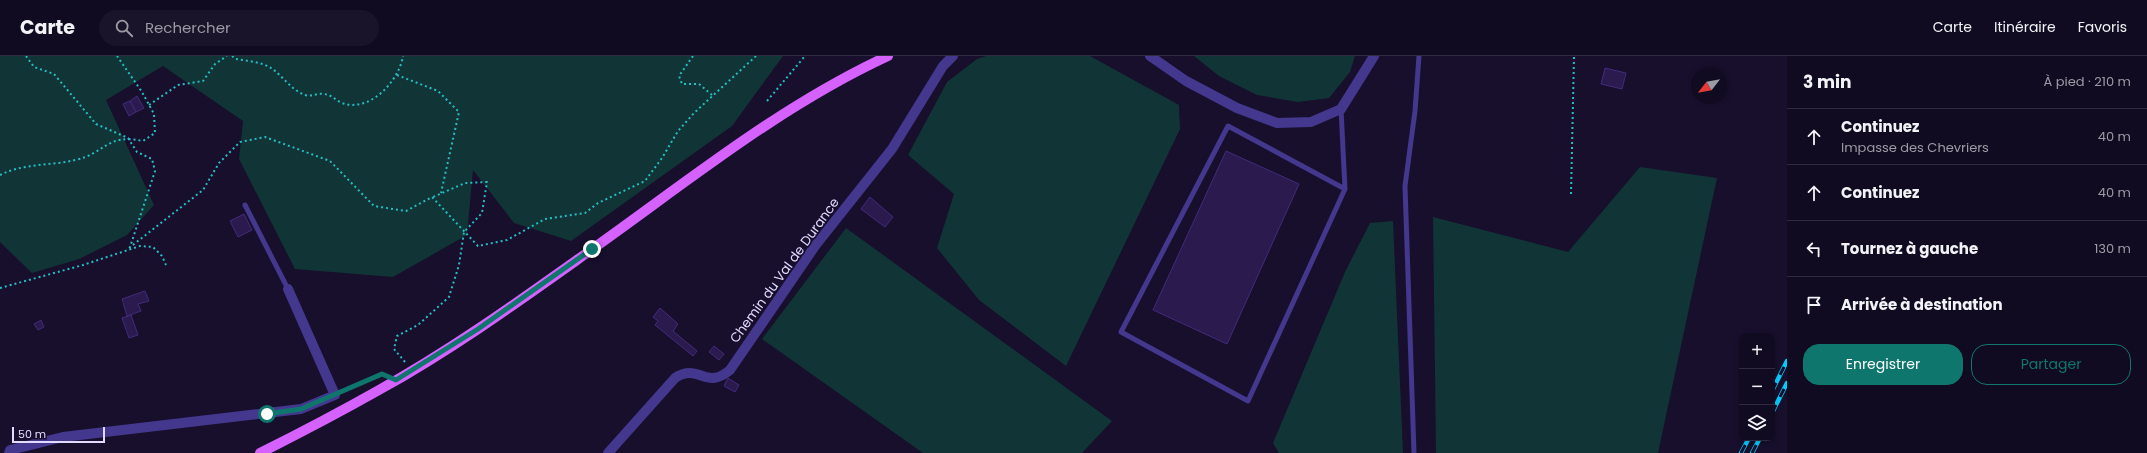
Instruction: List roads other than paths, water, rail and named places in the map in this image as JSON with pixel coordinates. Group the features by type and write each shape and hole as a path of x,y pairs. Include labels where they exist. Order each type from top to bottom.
{"main road":[{"path":"260,453 412,371 478,329 775,119 840,80 888,56"}],"street":[{"name":"Chemin du Val de Durance","path":"608,453 670,384 684,372 691,372 709,379 718,378 730,370 815,246 892,149 943,66 953,56"},
{"path":"1150,56 1186,81 1237,108 1277,123 1311,122 1341,109 1374,56"},
{"path":"9,453 10,450 63,437 301,409 335,395 288,289"}],"lane":[{"path":"1414,453 1405,186 1415,111 1419,56"},
{"path":"1341,109 1345,189 1248,401 1121,332 1228,126 1345,189"},
{"path":"245,205 288,289"}],"railway":[{"path":"1775,385 1787,361"},
{"path":"1775,407 1787,383"},
{"path":"1741,453 1747,441"},
{"path":"1752,453 1758,441"}]}
